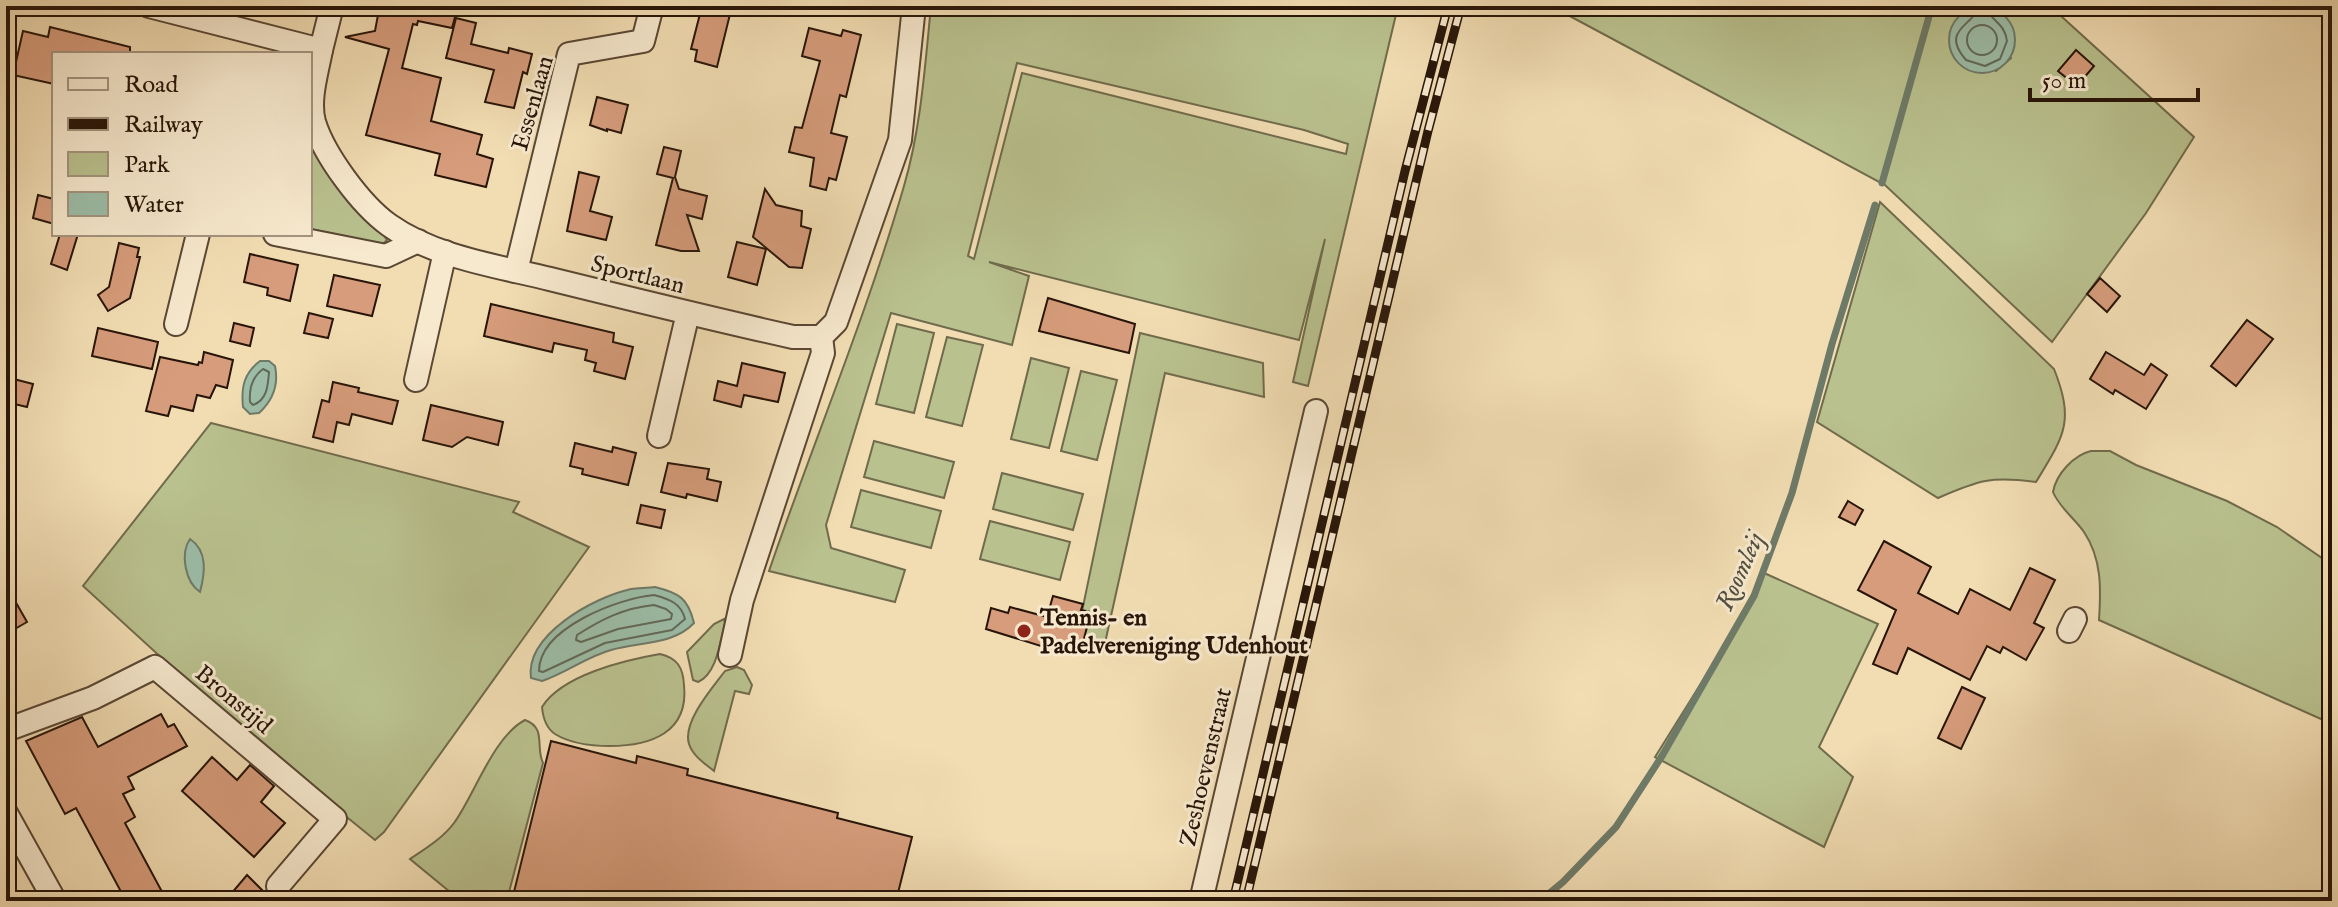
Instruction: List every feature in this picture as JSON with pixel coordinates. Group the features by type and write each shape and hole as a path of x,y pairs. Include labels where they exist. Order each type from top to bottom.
{"street":[{"path":"149,6 242,43 321,50"},
{"name":"Sportlaan","path":"332,6 313,95 313,120 324,147 358,195 388,224 445,252 516,271 793,337 821,337"},
{"name":"Essenlaan","path":"516,271 569,54 643,41 652,6"},
{"path":"730,655 742,600 823,353 821,337 836,322 900,140 914,6"},
{"path":"176,324 198,236"},
{"path":"285,236 386,256 418,241"},
{"path":"416,380 445,252"},
{"path":"659,436 688,313"},
{"name":"Zeshoevenstraat","path":"1201,901 1316,411"},
{"name":"Bronstijd","path":"6,730 93,698 155,667 335,819 278,886"},
{"path":"6,813 55,901"}],"green space":[{"path":"931,6 1398,6 1308,386 1293,382 1325,239 1299,340 989,262 1029,276 1012,345 891,313 826,525 831,548 905,570 895,602 769,571 856,332 904,186 918,119","holes":["1017,63 1304,130 1348,144 1346,154 1022,73 974,259 968,256"]},
{"path":"1551,6 2050,6 2194,137 2146,213 2052,342 1885,185","holes":["1977,7 2011,58 1996,71 1950,32 1960,16"]},
{"path":"312,147 338,187 383,233 387,240 383,244 312,229"},
{"path":"1880,202 2054,369 2065,416 2060,440 2036,482 2007,479 1986,481 1938,498 1817,422"},
{"path":"897,324 934,333 914,413 876,404"},
{"path":"1140,333 1263,363 1264,397 1165,373 1103,652 1075,645"},
{"path":"947,337 983,345 962,426 926,417"},
{"path":"1031,358 1069,368 1049,448 1011,439"},
{"path":"1081,371 1117,380 1097,460 1061,451"},
{"path":"211,423 519,502 513,512 589,547 384,832 375,840 247,736 83,586"},
{"path":"874,441 954,462 944,498 864,477"},
{"path":"2091,451 2110,451 2136,465 2227,501 2277,527 2332,565 2332,724 2099,620 2100,586 2094,553 2084,532 2053,492 2067,466"},
{"path":"1002,473 1083,494 1073,530 993,509"},
{"path":"861,490 941,511 931,548 851,527"},
{"path":"990,521 1070,542 1060,580 980,559"},
{"path":"1764,573 1878,624 1819,747 1853,777 1824,847 1655,757 1720,653"},
{"path":"724,619 714,665 704,678 698,682 693,680 687,652 714,624"},
{"path":"660,654 678,664 684,685 680,715 664,734 639,743 596,746 568,740 547,726 542,707 564,686 613,665"},
{"path":"737,667 744,670 752,685 749,694 735,691 714,771 691,748 688,735 700,705 725,671"},
{"path":"525,720 536,728 543,763 508,896 528,901 461,901 410,859 450,828 503,739"}],"water":[{"path":"1988,7 2006,16 2013,27 2013,53 2006,64 1995,71 1976,73 1958,64 1951,53 1949,34 1958,16 1969,9"},
{"path":"260,361 269,361 275,366 275,386 264,408 259,413 250,414 243,407 243,387 250,370"},
{"path":"190,539 202,556 204,570 200,592 191,581 186,567 185,552"},
{"path":"655,587 681,598 689,608 694,623 676,636 602,653 542,681 531,678 532,662 539,647 565,620 616,593"}],"building":[{"path":"368,6 458,6 452,28 418,21 417,25 413,24 402,68 441,78 431,121 482,135 477,154 493,159 486,187 435,175 440,154 366,135 389,49 345,37 375,31 378,15 367,11"},
{"path":"702,6 732,6 717,67 695,61 697,50 691,49"},
{"path":"456,18 476,23 471,44 508,53 509,48 532,54 527,74 523,72 514,108 485,102 494,70 446,58"},
{"path":"50,27 130,47 130,52 52,52 52,84 13,75 23,31 48,37"},
{"path":"809,28 841,36 843,30 861,35 846,97 840,95 831,133 847,137 836,180 829,178 826,190 810,186 814,158 789,152 795,127 802,128 820,61 802,56"},
{"path":"2076,50 2094,66 2083,79 2069,80 2058,71"},
{"path":"597,97 628,105 621,133 590,125"},
{"path":"664,147 681,151 675,177 679,189 707,196 702,219 687,215 699,251 681,251 656,245 673,178 657,174"},
{"path":"579,172 599,177 590,211 612,217 606,240 567,231"},
{"path":"765,189 776,205 802,211 801,226 811,229 802,268 789,267 753,237"},
{"path":"38,195 52,198 52,223 33,218"},
{"path":"59,236 77,236 67,270 51,264"},
{"path":"737,242 766,249 757,285 728,277"},
{"path":"119,243 139,248 137,257 140,257 130,298 108,311 98,295 109,287"},
{"path":"250,254 298,265 290,301 267,295 268,288 244,282"},
{"path":"334,275 380,285 372,316 327,306"},
{"path":"2100,278 2120,296 2107,312 2087,294"},
{"path":"1048,298 1135,324 1129,353 1039,331"},
{"path":"491,304 614,333 613,342 633,347 625,379 594,371 596,363 585,360 587,350 554,343 552,352 484,336"},
{"path":"309,313 333,319 328,338 304,333"},
{"path":"2247,320 2273,339 2236,386 2211,366"},
{"path":"234,323 254,328 250,346 230,341"},
{"path":"98,328 158,342 152,369 92,356"},
{"path":"204,352 233,360 227,388 216,385 210,398 197,395 193,411 171,406 168,416 146,411 160,357 198,365 202,363"},
{"path":"2106,352 2144,375 2151,364 2167,375 2146,409 2090,379"},
{"path":"742,363 785,373 778,402 744,395 741,407 714,400 718,381 737,386"},
{"path":"6,377 33,384 27,407 6,402"},
{"path":"333,382 359,388 358,392 398,401 392,424 352,414 349,425 337,422 333,442 313,437 322,400 329,402"},
{"path":"431,405 503,422 498,445 467,437 452,447 423,440"},
{"path":"575,443 612,452 613,447 636,453 628,485 582,474 583,469 570,466"},
{"path":"668,463 709,469 707,479 721,482 717,501 661,492"},
{"path":"1848,501 1863,510 1855,525 1839,517"},
{"path":"641,505 665,510 661,528 637,523"},
{"path":"1884,541 1931,567 1918,593 1958,614 1970,589 2010,610 2030,568 2055,580 2034,623 2044,628 2026,660 2003,647 2000,653 1987,646 1970,680 1908,648 1897,674 1873,664 1896,610 1858,590"},
{"path":"6,585 27,622 6,634"},
{"path":"1053,596 1083,604 1081,610 1091,612 1082,646 1073,644 1070,655 986,629 991,608 1008,613 1010,607 1047,617"},
{"path":"1962,687 1985,698 1961,749 1938,738"},
{"path":"161,714 168,727 174,724 187,746 128,777 134,789 123,794 135,817 125,823 167,901 126,901 76,808 65,814 26,741 82,717 98,747"},
{"path":"551,741 636,763 637,756 688,769 687,775 838,813 837,818 912,837 896,901 549,901 514,892"},
{"path":"212,757 237,780 250,765 274,786 261,802 285,823 254,857 182,791"},
{"path":"247,875 268,896 276,901 225,901"}],"waterway":[{"name":"Roomleij","path":"1882,183 1932,6"},
{"name":"Roomleij","path":"1540,901 1563,882 1616,827 1662,756 1754,596 1792,493 1832,344 1875,205"}],"railway":[{"path":"1233,901 1405,171 1448,6"},
{"path":"1246,901 1428,131 1461,6"}],"place":[{"name":"Tennis- en Padelvereniging Udenhout","path":"1024,631"}]}
